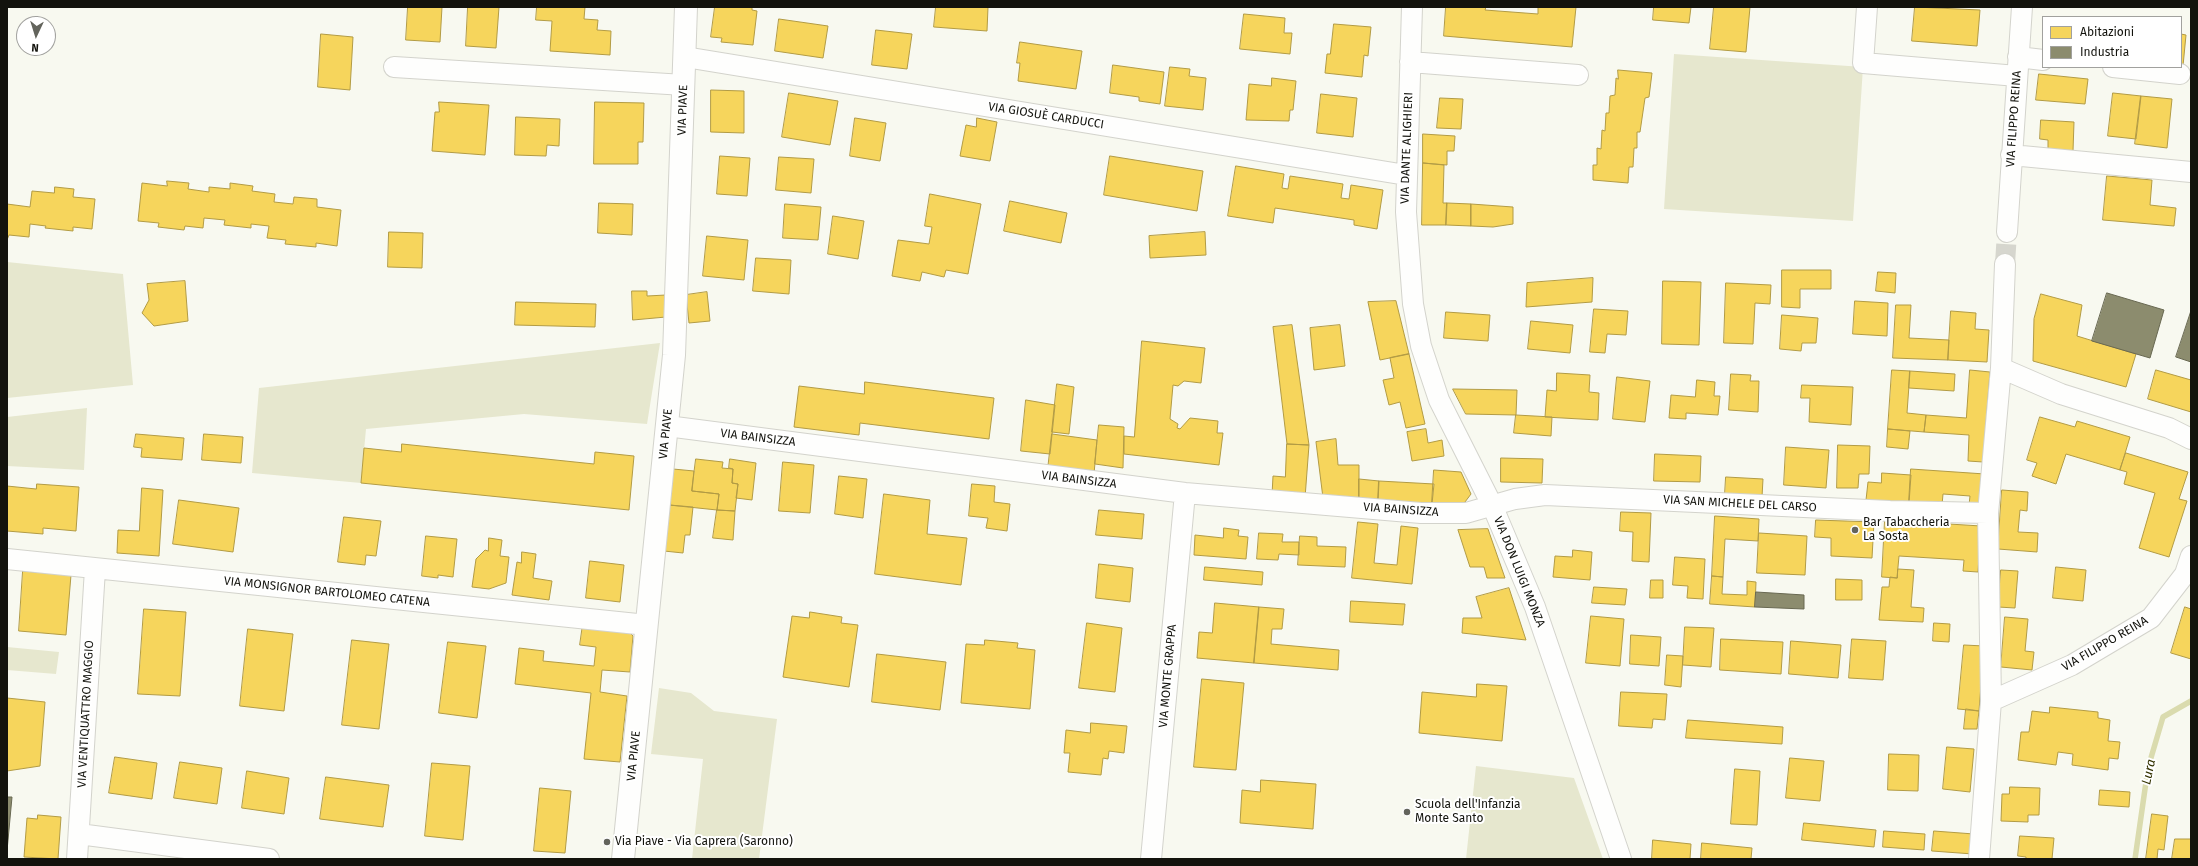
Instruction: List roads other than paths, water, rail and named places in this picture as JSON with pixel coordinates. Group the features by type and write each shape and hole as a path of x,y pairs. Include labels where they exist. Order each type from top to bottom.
{"street":[{"name":"VIA PIAVE","path":"623,859 667,426 677,303 686,7"},
{"name":"VIA DANTE ALIGHIERI","path":"1411,288 1406,234 1406,175 1412,7"},
{"path":"1867,7 1863,62 2018,66 2042,60"},
{"name":"VIA FILIPPO REINA","path":"2007,232 2022,7"},
{"name":"VIA GIOSUÈ CARDUCCI","path":"685,57 1406,175"},
{"path":"1410,62 1578,75"},
{"path":"394,67 684,85"},
{"path":"2123,68 2180,74"},
{"path":"2011,155 2191,172"},
{"path":"1979,859 1991,701 1988,513 2001,368 2005,264"},
{"name":"VIA DON LUIGI MONZA","path":"1411,288 1421,346 1439,400 1492,505 1535,607 1621,859"},
{"path":"2001,368 2061,394 2169,428 2191,439"},
{"name":"VIA BAINSIZZA","path":"667,426 1185,493 1421,513 1466,513 1492,505"},
{"name":"VIA MONTE GRAPPA","path":"1151,859 1185,493"},
{"name":"VIA SAN MICHELE DEL CARSO","path":"1492,505 1531,496 1545,495 1882,510 1988,513"},
{"name":"VIA FILIPPO REINA","path":"1991,701 2072,664 2151,618 2185,574 2191,556"},
{"name":"VIA MONSIGNOR BARTOLOMEO CATENA","path":"7,559 647,625"},
{"name":"VIA VENTIQUATTRO MAGGIO","path":"77,859 95,569"},
{"path":"79,834 269,859"}],"waterway":[{"name":"Lura","path":"2135,859 2148,768 2163,717 2191,701"}],"tunnel":[{"path":"2005,264 2007,232"}],"place":[{"name":"Bar Tabaccheria La Sosta","path":"1855,530"},
{"name":"Scuola dell'Infanzia Monte Santo","path":"1407,812"},
{"name":"Via Piave - Via Caprera (Saronno)","path":"607,842"}]}
